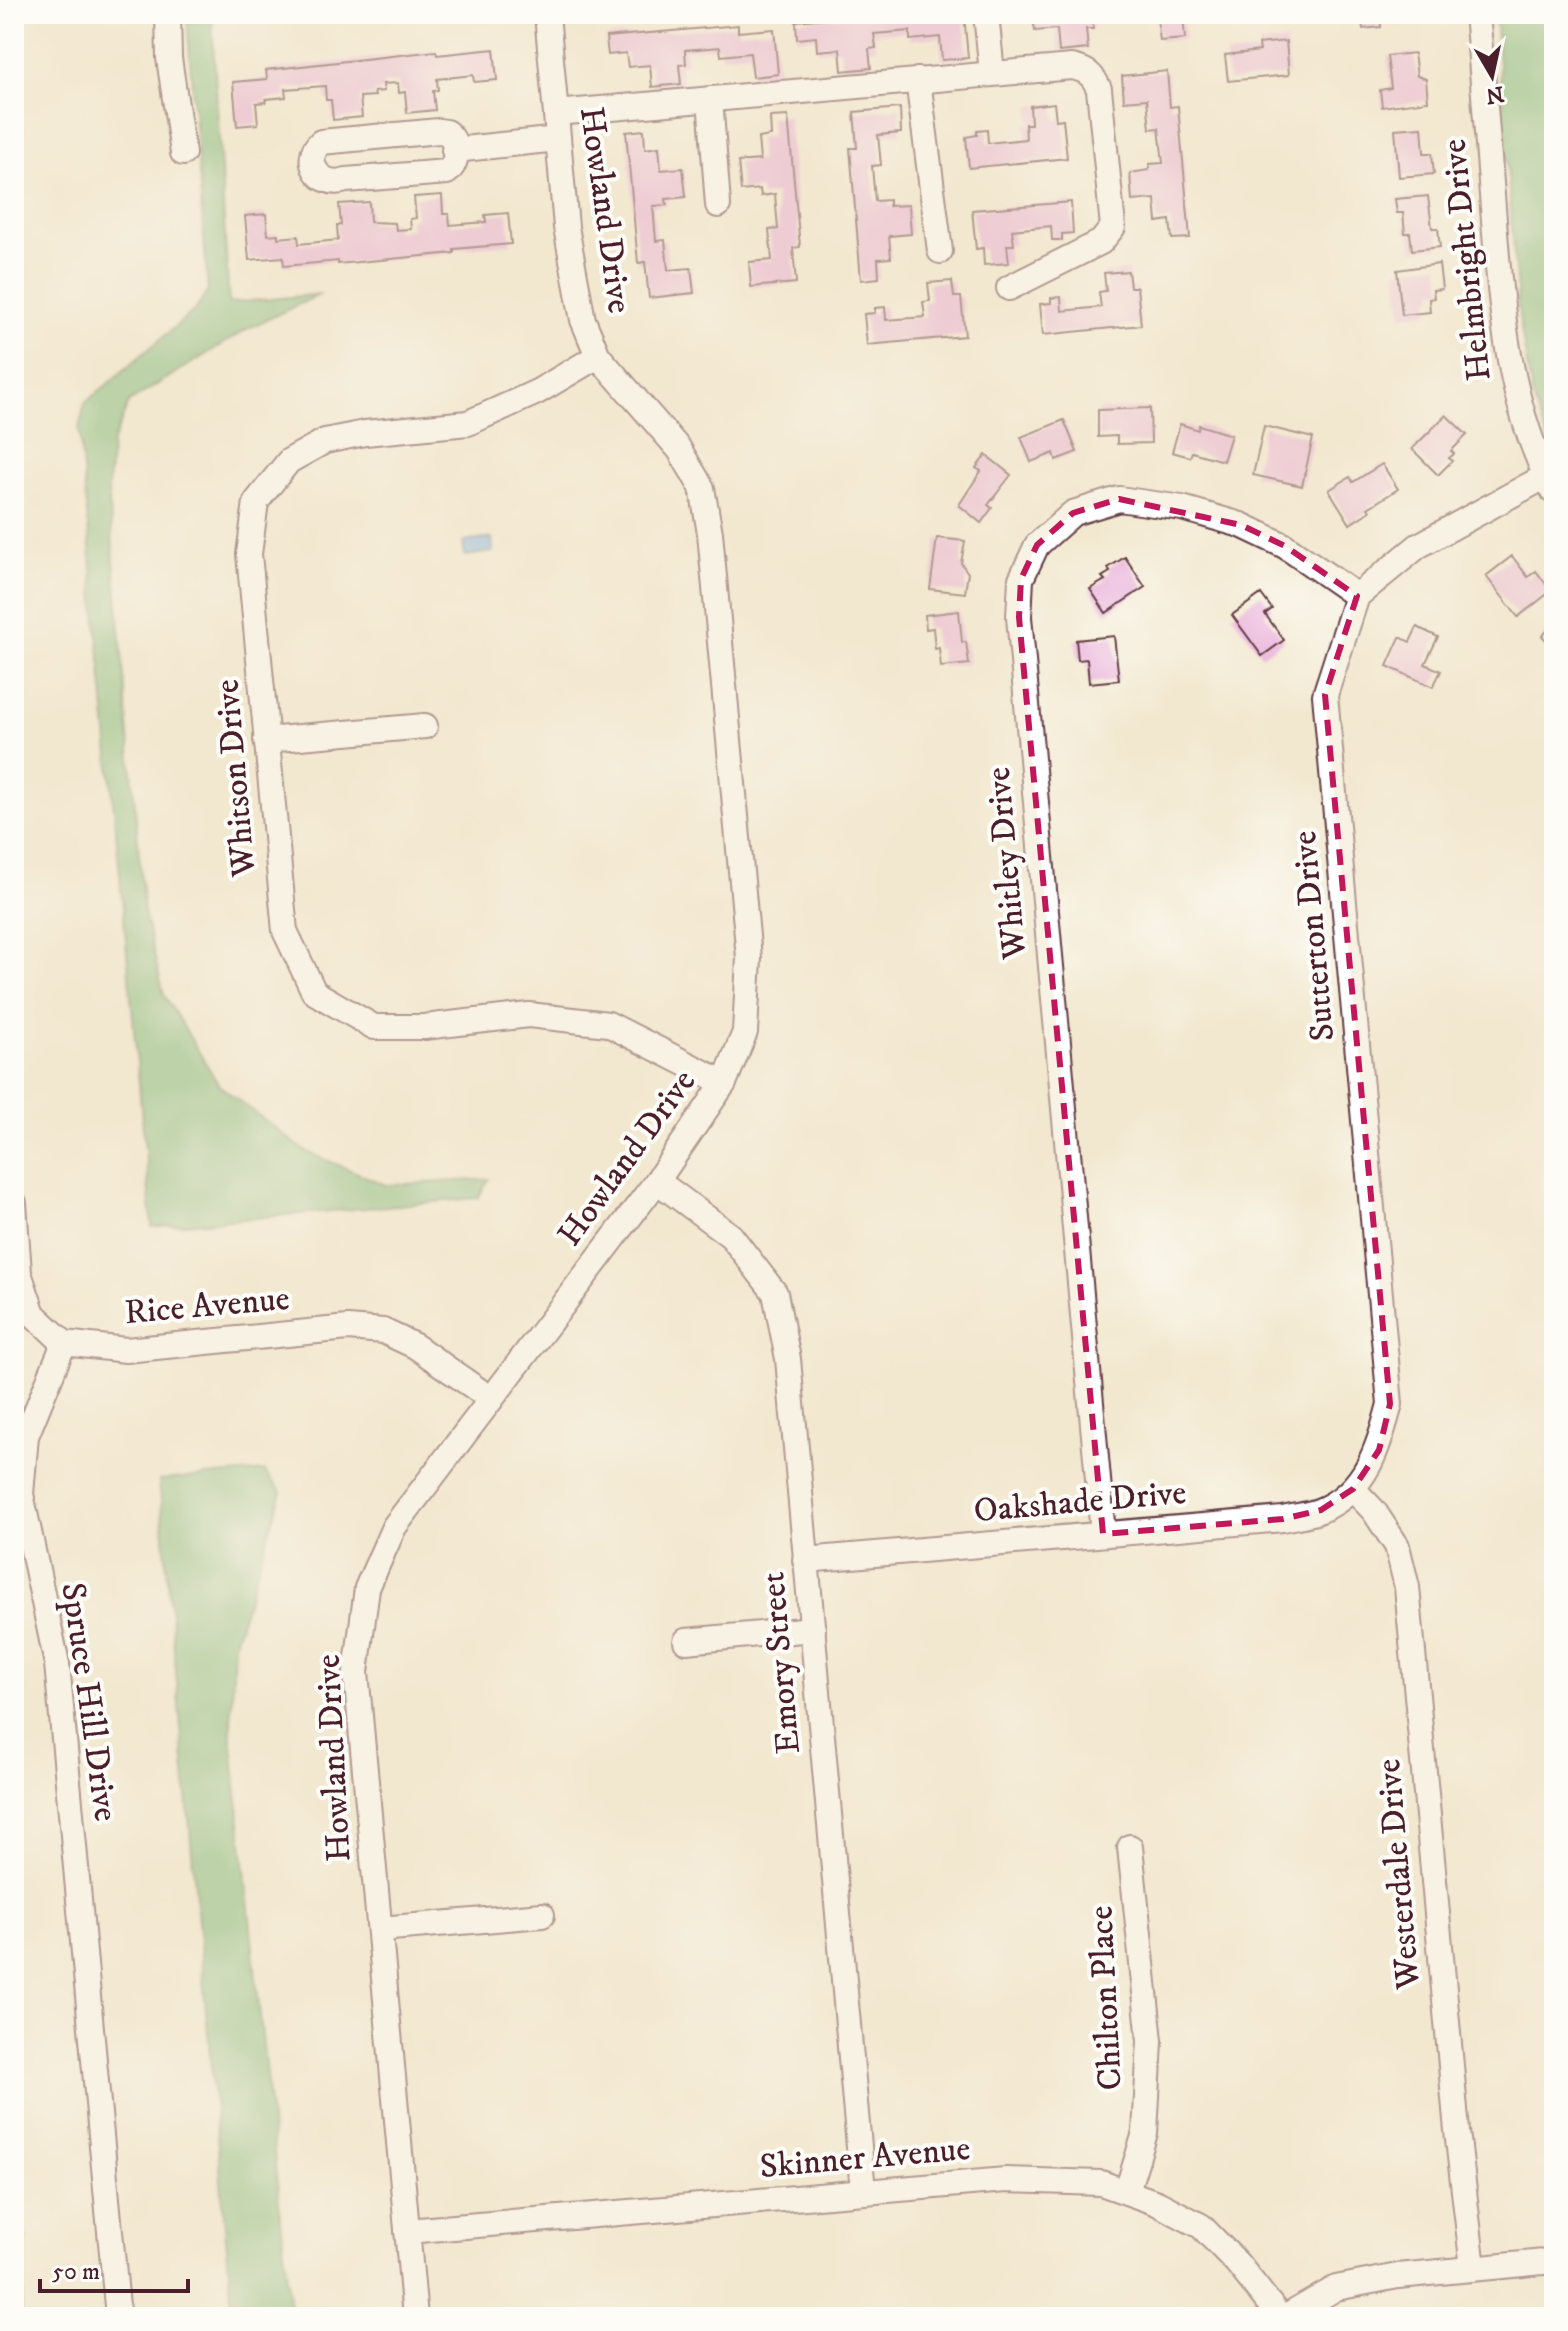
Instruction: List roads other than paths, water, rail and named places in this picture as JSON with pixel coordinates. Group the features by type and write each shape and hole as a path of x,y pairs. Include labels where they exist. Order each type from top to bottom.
{"street":[{"path":"168,14 169,58 183,153"},
{"name":"Howland Drive","path":"415,2317 356,1672 367,1588 394,1527 657,1181 724,1083 745,1032 749,958 711,549 702,488 679,449 598,356 583,320 566,227 547,14"},
{"path":"986,14 992,73"},
{"name":"Helmbright Drive","path":"1477,14 1505,333 1514,388 1534,451 1550,484"},
{"path":"556,113 992,73 1072,67 1085,70 1094,78 1099,89 1113,227 1101,242 1009,288"},
{"path":"918,80 940,251"},
{"path":"710,99 718,205"},
{"path":"439,131 452,136 454,150 456,158 447,172 335,183 324,181 316,172 313,154 321,142 439,131"},
{"path":"454,150 558,139"},
{"name":"Whitson Drive","path":"598,356 537,392 468,423 365,433 325,441 289,461 256,502 249,554 285,931 314,992 374,1027 424,1027 529,1015 608,1024 724,1083"},
{"path":"1357,596 1418,546 1550,484"},
{"name":"Whitley Drive","path":"1103,1534 1019,617 1021,579 1037,545 1073,513 1119,499 1182,508 1241,525 1285,546 1357,596"},
{"name":"Sutterton Drive","path":"1353,1489 1379,1450 1390,1404 1325,695 1357,596"},
{"path":"266,740 425,726"},
{"name":"Emory Street","path":"657,1181 731,1236 775,1293 788,1359 863,2191"},
{"path":"14,1203 19,1273 33,1314 64,1343"},
{"name":"Rice Avenue","path":"64,1343 126,1350 348,1328 383,1331 415,1346 491,1399"},
{"name":"Spruce Hill Drive","path":"64,1343 26,1436 21,1494 57,1664 118,2317"},
{"name":"Oakshade Drive","path":"805,1560 1283,1519 1321,1510 1353,1489"},
{"name":"Westerdale Drive","path":"1353,1489 1374,1511 1397,1546 1407,1587 1457,2131 1473,2268"},
{"path":"686,1641 813,1629"},
{"name":"Chilton Place","path":"1127,2191 1145,2133 1150,2041 1130,1847"},
{"path":"380,1929 542,1915"},
{"name":"Skinner Avenue","path":"407,2231 1006,2180 1101,2183 1127,2191 1201,2226 1237,2263 1280,2317"},
{"path":"1286,2317 1336,2288 1398,2276 1554,2261"}],"water":[{"path":"492,538 493,552 465,556 463,542"}]}
